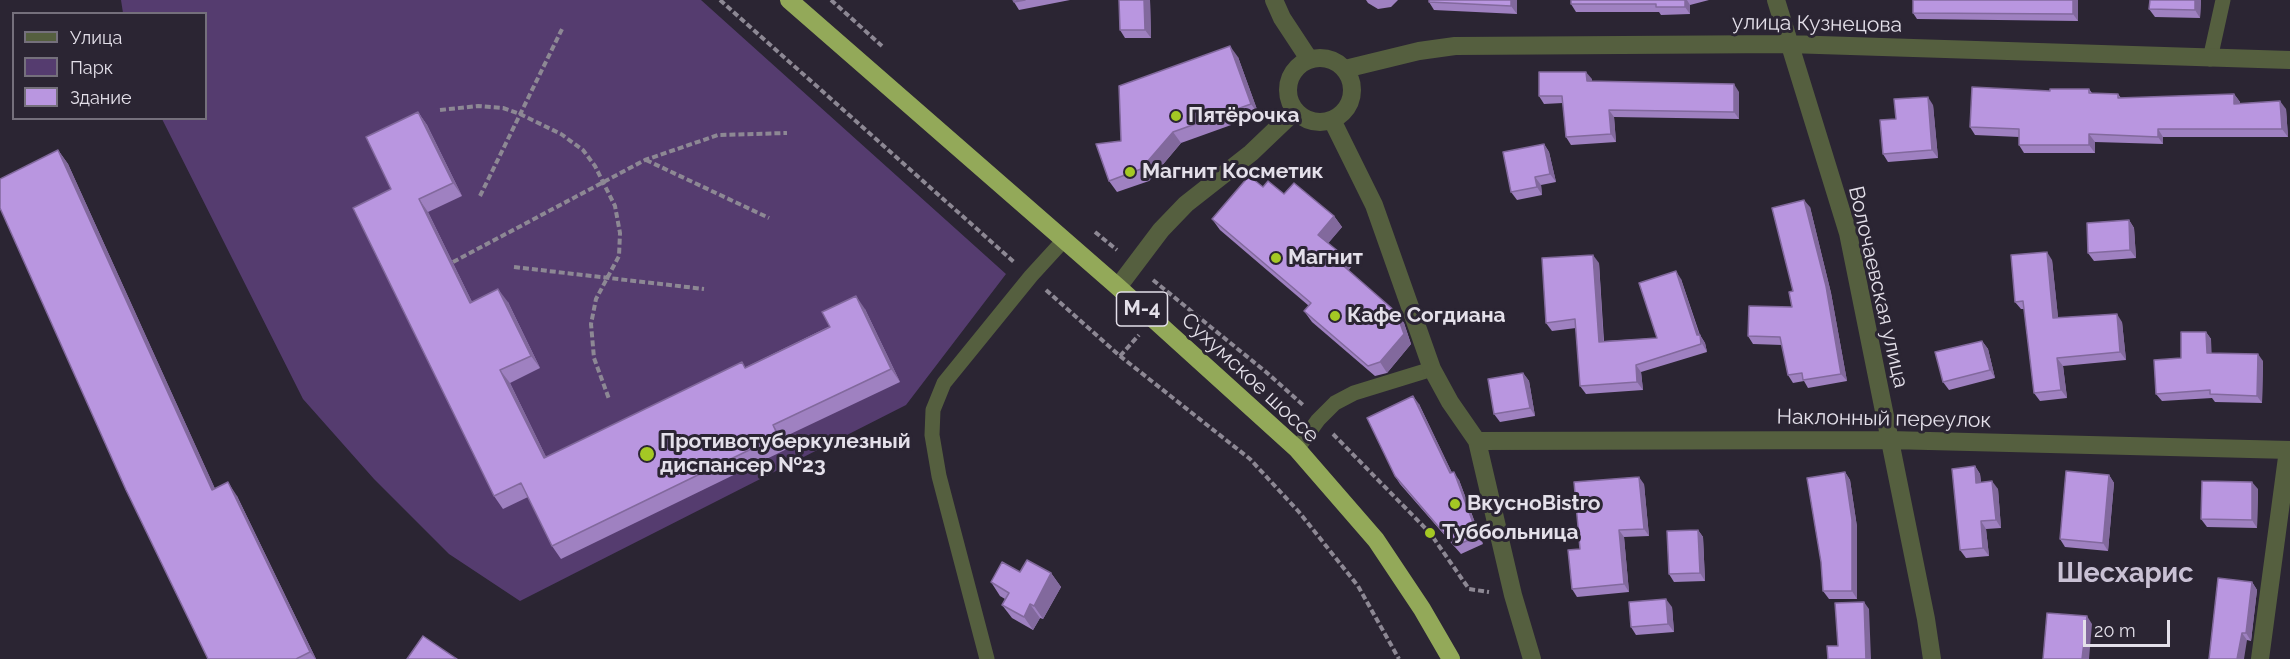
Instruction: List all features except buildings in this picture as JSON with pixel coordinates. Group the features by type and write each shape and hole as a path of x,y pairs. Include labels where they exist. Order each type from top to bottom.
{"highway":[{"name":"Сухумское шоссе","path":"789,0 1118,287 1297,449 1376,540 1422,609 1450,659"}],"street":[{"path":"1274,0 1282,18 1309,59"},
{"name":"Волочаевская улица","path":"1776,0 1848,233 1926,619 1932,659"},
{"name":"улица Кузнецова","path":"1345,69 1419,51 1455,46 1788,44 2290,60"},
{"path":"1322,57 1335,61 1345,69 1352,83 1352,98 1345,111 1332,120 1319,122 1306,119 1295,111 1289,97 1289,82 1296,68 1309,59 1322,57"},
{"path":"1118,287 1161,230 1186,204 1251,153 1295,111"},
{"path":"1332,120 1374,205 1432,369 1450,402 1477,441 1513,595 1532,659"},
{"name":"Наклонный переулок","path":"1477,441 1888,440 2289,450"},
{"path":"2259,659 2289,450"}],"lane":[{"path":"2210,59 2223,0"},
{"path":"987,659 939,476 932,435 933,410 944,383 1030,276 1063,241"},
{"path":"1297,449 1318,420 1335,404 1354,393 1432,369"}],"path":[{"path":"720,0 1120,356 1250,459 1299,512 1358,586 1399,659"},
{"path":"831,0 883,47"},
{"path":"480,196 563,27"},
{"path":"440,110 478,105 503,108 520,114 561,134 583,150 595,166 615,206 620,233 619,256 596,299 591,324 594,358 609,399"},
{"path":"453,262 645,160 718,135 787,133"},
{"path":"645,160 769,218"},
{"path":"1089,227 1266,372 1318,420 1430,533 1469,589 1513,595"},
{"path":"514,267 704,290"}],"green space":[{"path":"121,0 701,0 1006,274 906,405 520,601 449,554 374,479 303,399 163,120 207,120 207,12 123,12"}],"place":[{"name":"Пятёрочка","path":"1176,116"},
{"name":"Магнит Косметик","path":"1130,172"},
{"name":"Магнит","path":"1276,258"},
{"name":"Кафе Согдиана","path":"1335,316"},
{"name":"Противотуберкулезный диспансер №23","path":"647,454"},
{"name":"ВкусноBistro","path":"1455,504"},
{"name":"Туббольница","path":"1430,533"}],"district":[{"name":"Шесхарис","path":"2125,574"}]}
